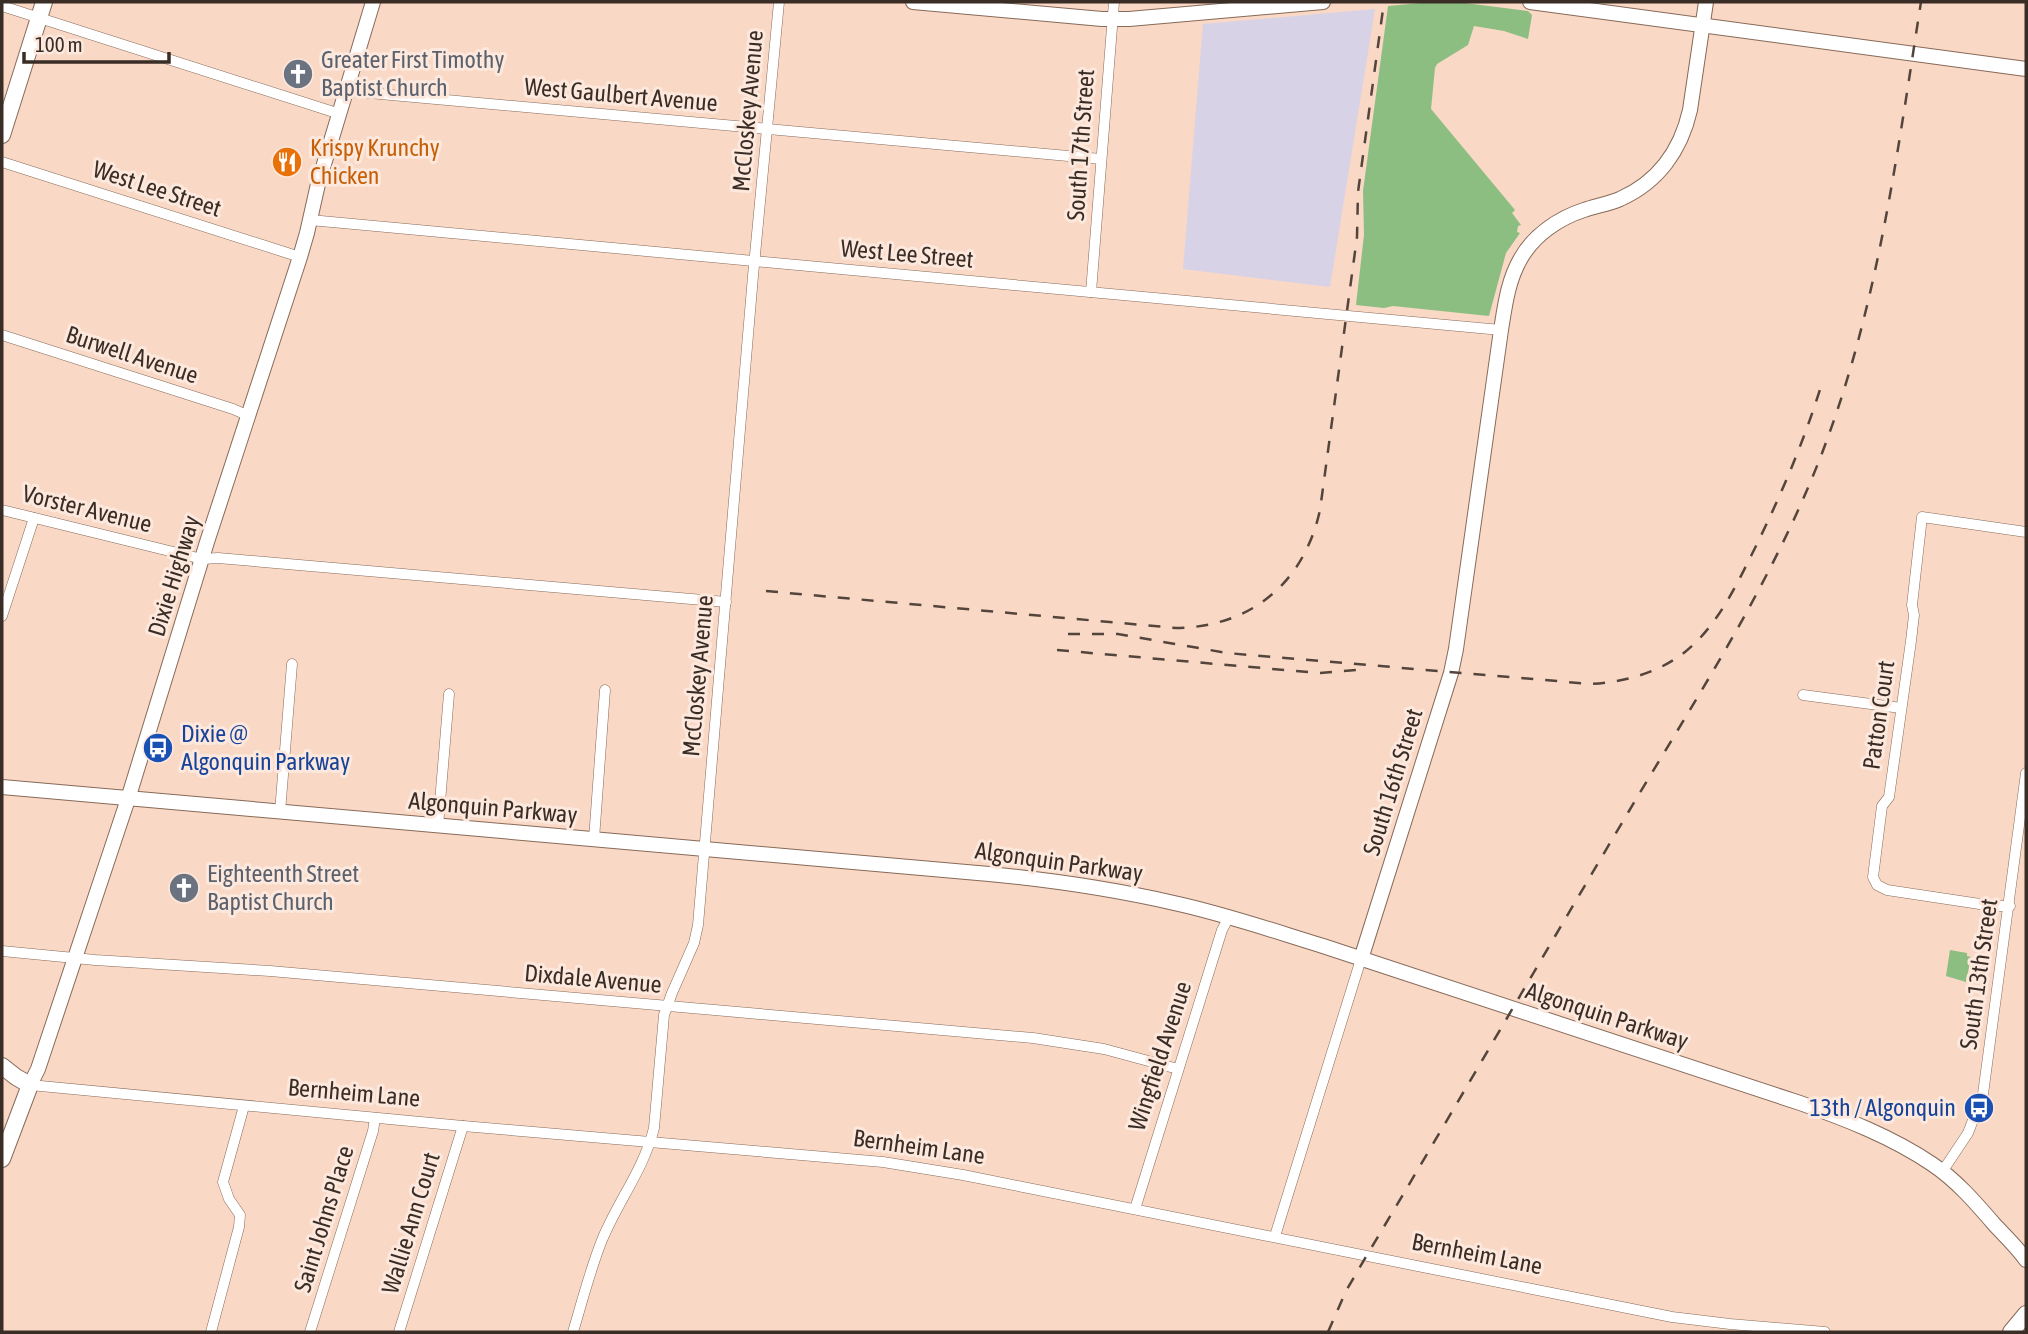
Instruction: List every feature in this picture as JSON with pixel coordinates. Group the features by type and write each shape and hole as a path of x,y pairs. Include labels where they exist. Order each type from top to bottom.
{"main road":[{"path":"2,135 42,10"},
{"name":"Bernheim Lane","path":"2,1066 30,1085"},
{"name":"Dixie Highway","path":"2,1159 5,1141 30,1085"},
{"path":"2011,1332 2026,1314"}],"street":[{"name":"Dixie Highway","path":"30,1085 38,1069 128,799 300,257 318,184 373,2"},
{"name":"McCloskey Avenue","path":"573,1332 602,1241 651,1143 664,1016 694,943 698,925 779,2"},
{"path":"913,2 1113,19 1324,2"},
{"name":"South 17th Street","path":"1091,292 1114,2"},
{"path":"1530,2 2026,69"},
{"name":"South 16th Street","path":"1275,1236 1457,649 1501,330 1514,270 1528,247 1539,236 1568,216 1632,193 1653,178 1670,159 1686,128 1706,2"},
{"path":"2,6 42,10 340,114"},
{"name":"West Gaulbert Avenue","path":"347,91 1101,159"},
{"name":"West Lee Street","path":"2,162 300,257"},
{"name":"West Lee Street","path":"310,220 1501,330"},
{"name":"Burwell Avenue","path":"2,335 249,416"},
{"name":"Vorster Avenue","path":"2,510 202,559 218,558 726,603"},
{"name":"Patton Court","path":"2010,906 1895,892 1880,888 1874,881 1882,806 1889,797 1914,615 1912,605 1922,517 2026,532"},
{"path":"2,616 34,518"},
{"path":"280,813 292,664"},
{"path":"594,839 605,690"},
{"path":"438,826 449,694"},
{"path":"1803,695 1901,708"},
{"name":"South 13th Street","path":"1942,1172 1973,1123 1983,1094 2026,772"},
{"name":"Algonquin Parkway","path":"2,788 1049,880 1118,891 1229,917 1362,959 1834,1115 1871,1130 1907,1148 1942,1172 1971,1198 2026,1260"},
{"name":"Wingfield Avenue","path":"1135,1209 1222,930 1229,917"},
{"name":"Dixdale Avenue","path":"2,951 229,968 1033,1038 1104,1049 1178,1069"},
{"name":"Bernheim Lane","path":"30,1085 893,1163 1275,1236 1672,1317 1825,1332"},
{"path":"211,1332 239,1227 240,1215 229,1199 223,1182 243,1106"},
{"name":"Saint Johns Place","path":"310,1332 375,1118"},
{"name":"Wallie Ann Court","path":"399,1332 463,1126"}],"shaded area":[{"path":"1375,9 1330,287 1183,269 1203,24"}],"green space":[{"path":"1457,2 1528,11 1532,15 1528,39 1504,31 1474,26 1468,45 1437,64 1435,68 1431,109 1515,210 1512,213 1521,225 1518,226 1517,232 1520,233 1506,253 1489,316 1356,305 1364,235 1363,191 1388,6"},
{"path":"1950,950 1967,953 1967,956 1971,957 1966,982 1946,976"}],"railway":[{"path":"766,591 1176,628 1203,626 1228,619 1270,596 1287,579 1301,559 1320,510 1357,237 1358,192 1384,2"},
{"path":"1328,1332 1346,1291 1738,628 1787,535 1809,486 1846,384 1874,276 1895,167 1921,2"},
{"path":"1068,634 1118,634 1227,653 1591,684 1641,675 1664,666 1685,652 1706,631 1723,607 1745,569 1781,492 1822,383"},
{"path":"1057,650 1319,673 1356,670"}],"place":[{"name":"Greater First Timothy Baptist Church","path":"298,74"},
{"name":"Krispy Krunchy Chicken","path":"287,162"},
{"name":"Dixie @ Algonquin Parkway","path":"158,748"},
{"name":"Eighteenth Street Baptist Church","path":"184,888"},
{"name":"13th / Algonquin","path":"1979,1108"}]}
